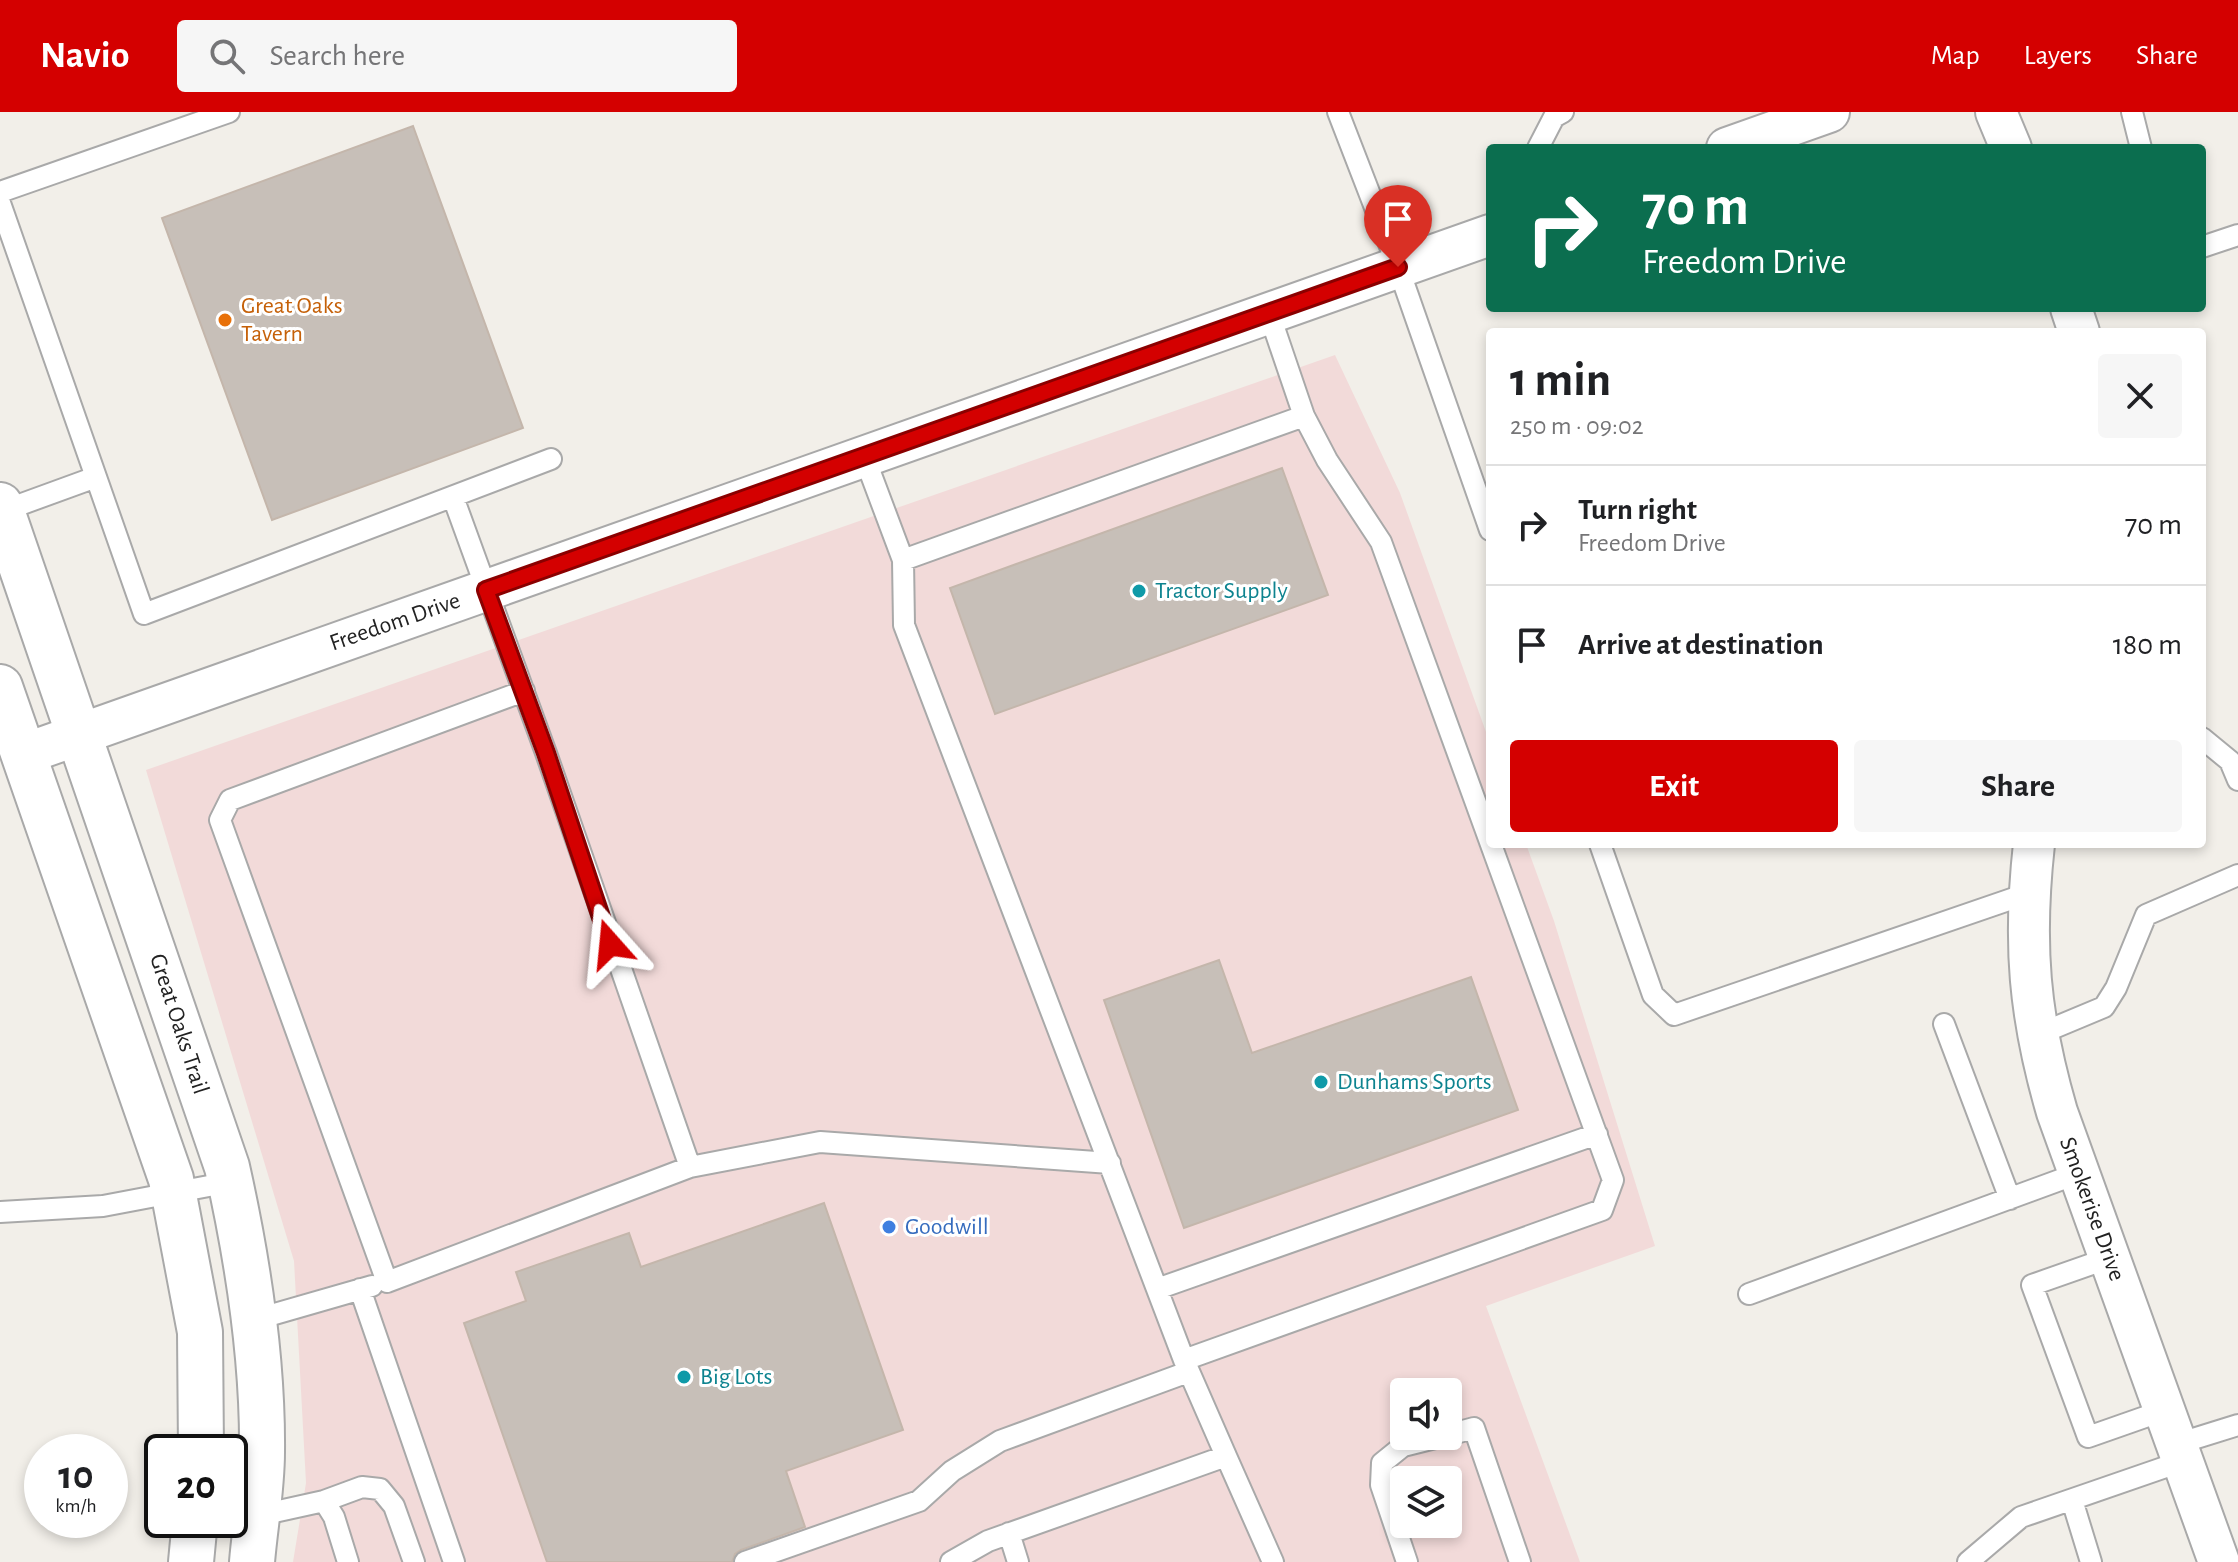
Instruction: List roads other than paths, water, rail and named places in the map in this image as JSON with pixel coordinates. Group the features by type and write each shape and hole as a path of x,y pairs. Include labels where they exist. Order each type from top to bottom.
{"street":[{"path":"1733,144 1770,120 1829,112"},
{"path":"1996,112 2009,144"},
{"name":"Freedom Drive","path":"24,754 1486,236"},
{"name":"Great Oaks Trail","path":"1,510 151,940 230,1182 244,1248 262,1397 262,1456 247,1548"},
{"path":"0,687 153,1123 174,1194 200,1332 201,1434"},
{"name":"Smokerise Drive","path":"2034,848 2029,893 2029,985 2037,1035 2057,1112 2219,1562"},
{"path":"191,1562 193,1538"}],"lane":[{"path":"0,192 229,112"},
{"path":"1338,112 1398,267 1486,519"},
{"path":"1540,144 1554,117 1563,112"},
{"path":"2132,112 2140,144"},
{"path":"0,203 144,614 551,459"},
{"path":"2206,246 2238,235"},
{"path":"1269,313 1304,416 1327,460 1381,542 1486,830"},
{"path":"903,560 1304,416"},
{"path":"864,456 903,560 904,625 1186,1366 1273,1562"},
{"path":"1,510 96,477"},
{"path":"453,497 690,1167"},
{"path":"387,1282 220,820 230,800 524,691"},
{"path":"2206,741 2230,761 2238,780"},
{"path":"745,1562 919,1501 952,1471 1000,1441 1186,1366 1602,1210 1613,1180 1493,848"},
{"path":"1601,848 1653,995 1674,1015 2029,893"},
{"path":"2037,1035 2104,1007 2146,915 2238,875"},
{"path":"1944,1024 2010,1199"},
{"path":"1157,1289 1597,1134"},
{"path":"254,1320 387,1282 690,1167 820,1142 1110,1163"},
{"path":"1749,1294 2079,1173"},
{"path":"0,1212 103,1206 230,1182"},
{"path":"2109,1258 2032,1285 2088,1437 2175,1438 2238,1425"},
{"path":"360,1289 454,1562"},
{"path":"1462,1431 1474,1428 1520,1562"},
{"path":"1968,1562 2021,1517 2072,1500 2175,1438"},
{"path":"1398,1450 1382,1463 1381,1485 1407,1562"},
{"path":"951,1562 1009,1533 1226,1456"},
{"path":"247,1548 324,1501 362,1487 380,1489 394,1506 414,1562"},
{"path":"2072,1500 2091,1562"},
{"path":"324,1501 334,1517 348,1562"},
{"path":"1009,1533 1018,1562"}],"place":[{"name":"Great Oaks Tavern","path":"225,320"},
{"name":"Tractor Supply","path":"1139,591"},
{"name":"Dunhams Sports","path":"1321,1082"},
{"name":"Goodwill","path":"889,1227"},
{"name":"Big Lots","path":"684,1377"}]}
